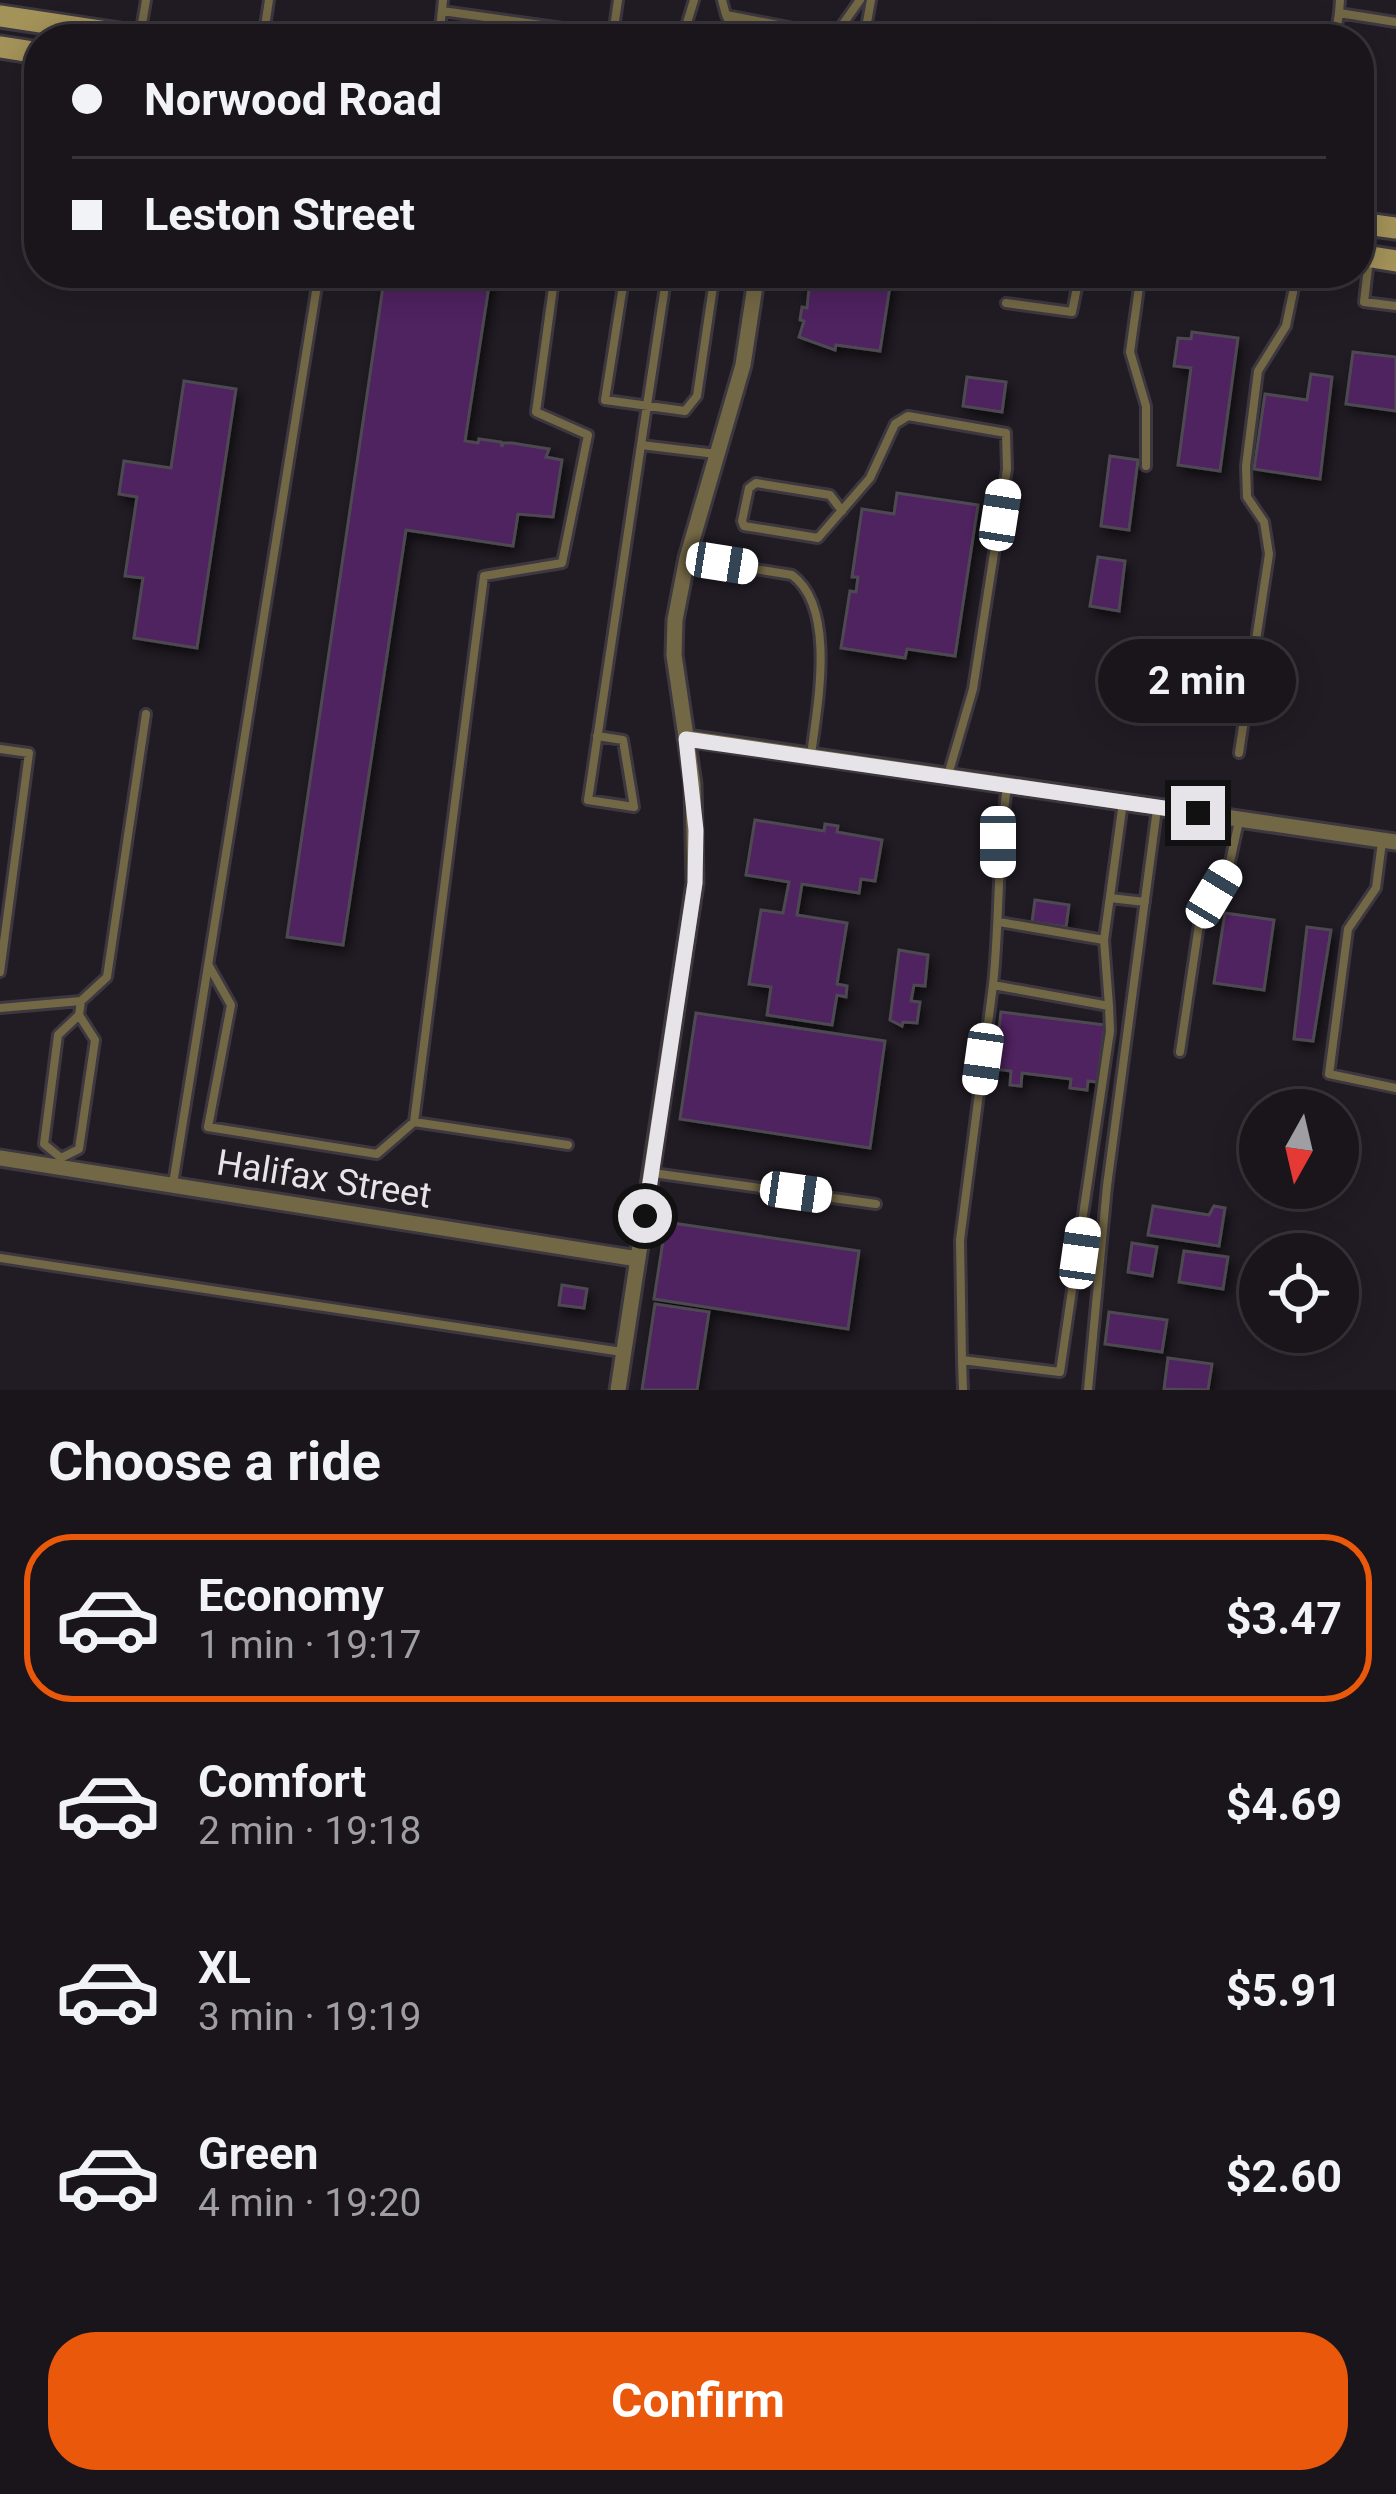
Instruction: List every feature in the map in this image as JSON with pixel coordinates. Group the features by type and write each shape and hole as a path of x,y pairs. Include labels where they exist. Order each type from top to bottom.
{"main road":[{"path":"0,16 53,24"}],"street":[{"path":"618,1390 695,883 696,830 674,655 687,557 743,365 755,288"},
{"path":"686,739 1389,842"},
{"name":"Halifax Street","path":"0,1158 61,1163 638,1259"}],"lane":[{"path":"722,0 730,24"},
{"path":"1337,24 1340,0"},
{"path":"442,5 550,24"},
{"path":"1339,13 1396,22"},
{"path":"726,15 768,24"},
{"path":"172,1185 318,288"},
{"path":"209,966 231,1006 208,1127 376,1154 414,1122 484,575 562,563 588,435 536,412 553,288"},
{"path":"623,288 605,400 685,411 697,396 713,288"},
{"path":"597,736 623,740 634,807 588,800 597,736 665,288"},
{"path":"1006,303 1072,312 1077,288"},
{"path":"1139,288 1130,352 1145,406 1146,466"},
{"path":"1239,753 1269,554 1264,522 1247,496 1246,466 1258,371 1286,326 1294,288"},
{"path":"1364,288 1364,302 1396,307"},
{"path":"842,511 830,495 756,484 749,488 742,521 744,526 818,538 842,511 870,478 895,424 908,416 1006,433 1007,469 973,689 948,777"},
{"path":"641,445 716,454"},
{"path":"687,557 792,574 804,584 821,649 811,757"},
{"path":"0,1008 81,1001 107,977 146,714"},
{"path":"0,749 28,753 0,972"},
{"path":"963,1390 960,1240 993,985 999,922 998,842 1007,785"},
{"path":"962,1360 1060,1372 1110,1031 1104,940 1124,802"},
{"path":"1088,1390 1107,1186 1157,808"},
{"path":"1180,1052 1200,918 1228,871 1240,819"},
{"path":"1389,842 1376,888 1348,929 1329,1074 1396,1088"},
{"path":"0,878 12,880"},
{"path":"1110,898 1144,902"},
{"path":"999,922 1104,940"},
{"path":"993,985 1108,1006"},
{"path":"79,1015 95,1040 80,1149 61,1163 44,1144 58,1035 79,1015 81,1001"},
{"path":"414,1122 568,1145"},
{"path":"651,1173 876,1204"},
{"path":"0,1258 623,1352"}],"building":[{"path":"383,288 489,288 465,441 549,449 546,457 562,460 553,517 518,514 513,546 406,530 343,945 287,937"},
{"path":"805,288 890,288 880,351 836,345 835,350 799,337 809,289"},
{"path":"1192,332 1238,338 1220,471 1178,465 1191,368 1174,366 1178,338 1191,339"},
{"path":"1353,352 1396,357 1396,411 1346,404"},
{"path":"1311,374 1332,377 1320,479 1254,469 1265,394 1307,400"},
{"path":"967,377 1006,382 1002,412 963,406"},
{"path":"184,381 236,389 197,648 134,638 143,578 125,576 137,497 119,494 124,461 171,468"},
{"path":"1110,456 1138,460 1129,530 1101,526"},
{"path":"897,493 978,505 955,656 907,649 905,658 841,648 850,591 856,592 858,577 852,577 862,509 894,514"},
{"path":"1098,557 1125,561 1119,611 1090,606"},
{"path":"755,820 824,831 825,824 838,826 837,832 882,840 875,881 861,879 859,893 802,884 797,915 847,923 837,984 847,986 846,997 837,995 832,1025 767,1015 771,987 749,984 761,910 783,913 789,882 746,875"},
{"path":"1035,900 1069,905 1066,927 1032,922"},
{"path":"1225,913 1274,920 1264,990 1214,983"},
{"path":"1307,927 1331,930 1313,1041 1294,1039"},
{"path":"899,950 928,955 925,986 914,985 911,1001 920,1002 917,1023 903,1022 902,1026 890,1020"},
{"path":"1001,1012 1105,1025 1097,1082 1088,1081 1087,1090 1070,1088 1071,1079 1022,1073 1021,1086 1010,1085 1011,1071 994,1069"},
{"path":"696,1013 885,1041 870,1148 680,1119"},
{"path":"1153,1206 1209,1215 1214,1206 1225,1208 1219,1246 1148,1235"},
{"path":"666,1222 859,1251 848,1329 654,1299"},
{"path":"1132,1243 1157,1247 1152,1276 1128,1272"},
{"path":"1184,1251 1228,1257 1223,1289 1179,1282"},
{"path":"562,1285 587,1289 584,1308 559,1305"},
{"path":"655,1304 709,1312 697,1390 642,1390"},
{"path":"1109,1312 1167,1320 1162,1352 1105,1344"},
{"path":"1168,1358 1212,1364 1208,1390 1164,1389"}],"route":[{"path":"645,1216 695,883 696,830 686,739 1198,813"}]}
